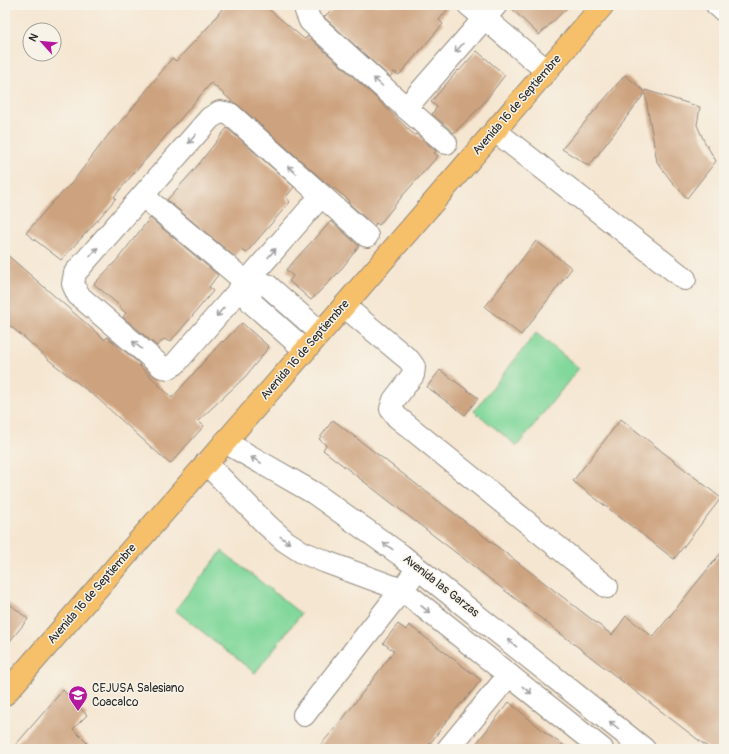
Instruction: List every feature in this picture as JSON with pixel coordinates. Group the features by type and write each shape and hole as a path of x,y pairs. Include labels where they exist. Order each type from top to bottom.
{"main road":[{"name":"Avenida 16 de Septiembre","path":"5,694 344,306 604,5"}],"street":[{"path":"309,5 306,11 310,21 446,143"},
{"path":"717,5 724,11"},
{"path":"406,108 483,10 547,71"},
{"path":"321,196 175,364 168,368 162,367 78,295 73,284 75,273 210,118 220,112 230,114 367,236"},
{"path":"495,131 685,279"},
{"path":"143,196 246,282 267,285 320,332"},
{"path":"246,282 252,303 305,350"},
{"path":"344,306 410,360 414,367 413,375 394,400 391,409 396,417 607,587"},
{"name":"Avenida las Garzas","path":"225,442 314,493 419,568 644,749"},
{"path":"206,463 267,525 285,541 302,552 402,590 602,749"},
{"path":"304,715 419,568"},
{"path":"448,749 509,675"}],"green space":[{"path":"536,333 579,368 517,446 474,411"},
{"path":"222,551 301,614 255,673 175,610"}],"building":[{"path":"225,5 264,5 303,38 305,39 308,36 411,132 415,135 416,134 436,151 434,153 438,156 379,225 376,223 374,226 348,202 349,200 324,181 211,83 123,186 114,197 116,198 96,222 61,260 26,233 51,204 72,183 109,134 131,110 172,58 176,61 209,26"},
{"path":"336,5 451,5 439,20 443,24 399,75 394,72 390,77 324,17"},
{"path":"508,5 570,5 539,35"},
{"path":"477,51 505,75 482,105 454,133 432,114 437,107 431,102 458,70 459,71"},
{"path":"625,75 645,92 645,90 700,107 697,125 704,141 716,161 687,198 672,182 657,162 645,93 589,166 562,149"},
{"path":"227,128 294,187 286,197 290,202 246,253 241,249 234,256 167,200 194,170"},
{"path":"150,218 218,275 209,287 213,291 189,320 170,342 164,339 157,346 123,317 126,313 119,307 120,306 94,284 117,260"},
{"path":"331,221 359,246 339,272 311,300 289,281 293,276 286,270"},
{"path":"536,241 572,268 521,335 485,307"},
{"path":"5,253 105,340 107,337 140,364 139,365 172,398 222,341 223,342 242,323 269,347 245,377 198,421 204,426 170,464 97,398 50,361 5,322"},
{"path":"440,370 478,398 465,415 427,387"},
{"path":"621,419 721,498 674,559 573,481"},
{"path":"333,420 612,635 626,616 653,637 724,549 724,749 710,749 323,450 326,445 319,439"},
{"path":"5,600 28,619 5,647"},
{"path":"398,624 406,630 409,625 481,680 462,704 461,703 426,749 317,749 342,720 394,651 383,643"},
{"path":"63,690 87,715 73,729 93,749 12,749"},
{"path":"509,702 547,734 569,749 472,749"}],"place":[{"name":"CEJUSA Salesiano Coacalco","path":"78,712"}]}
